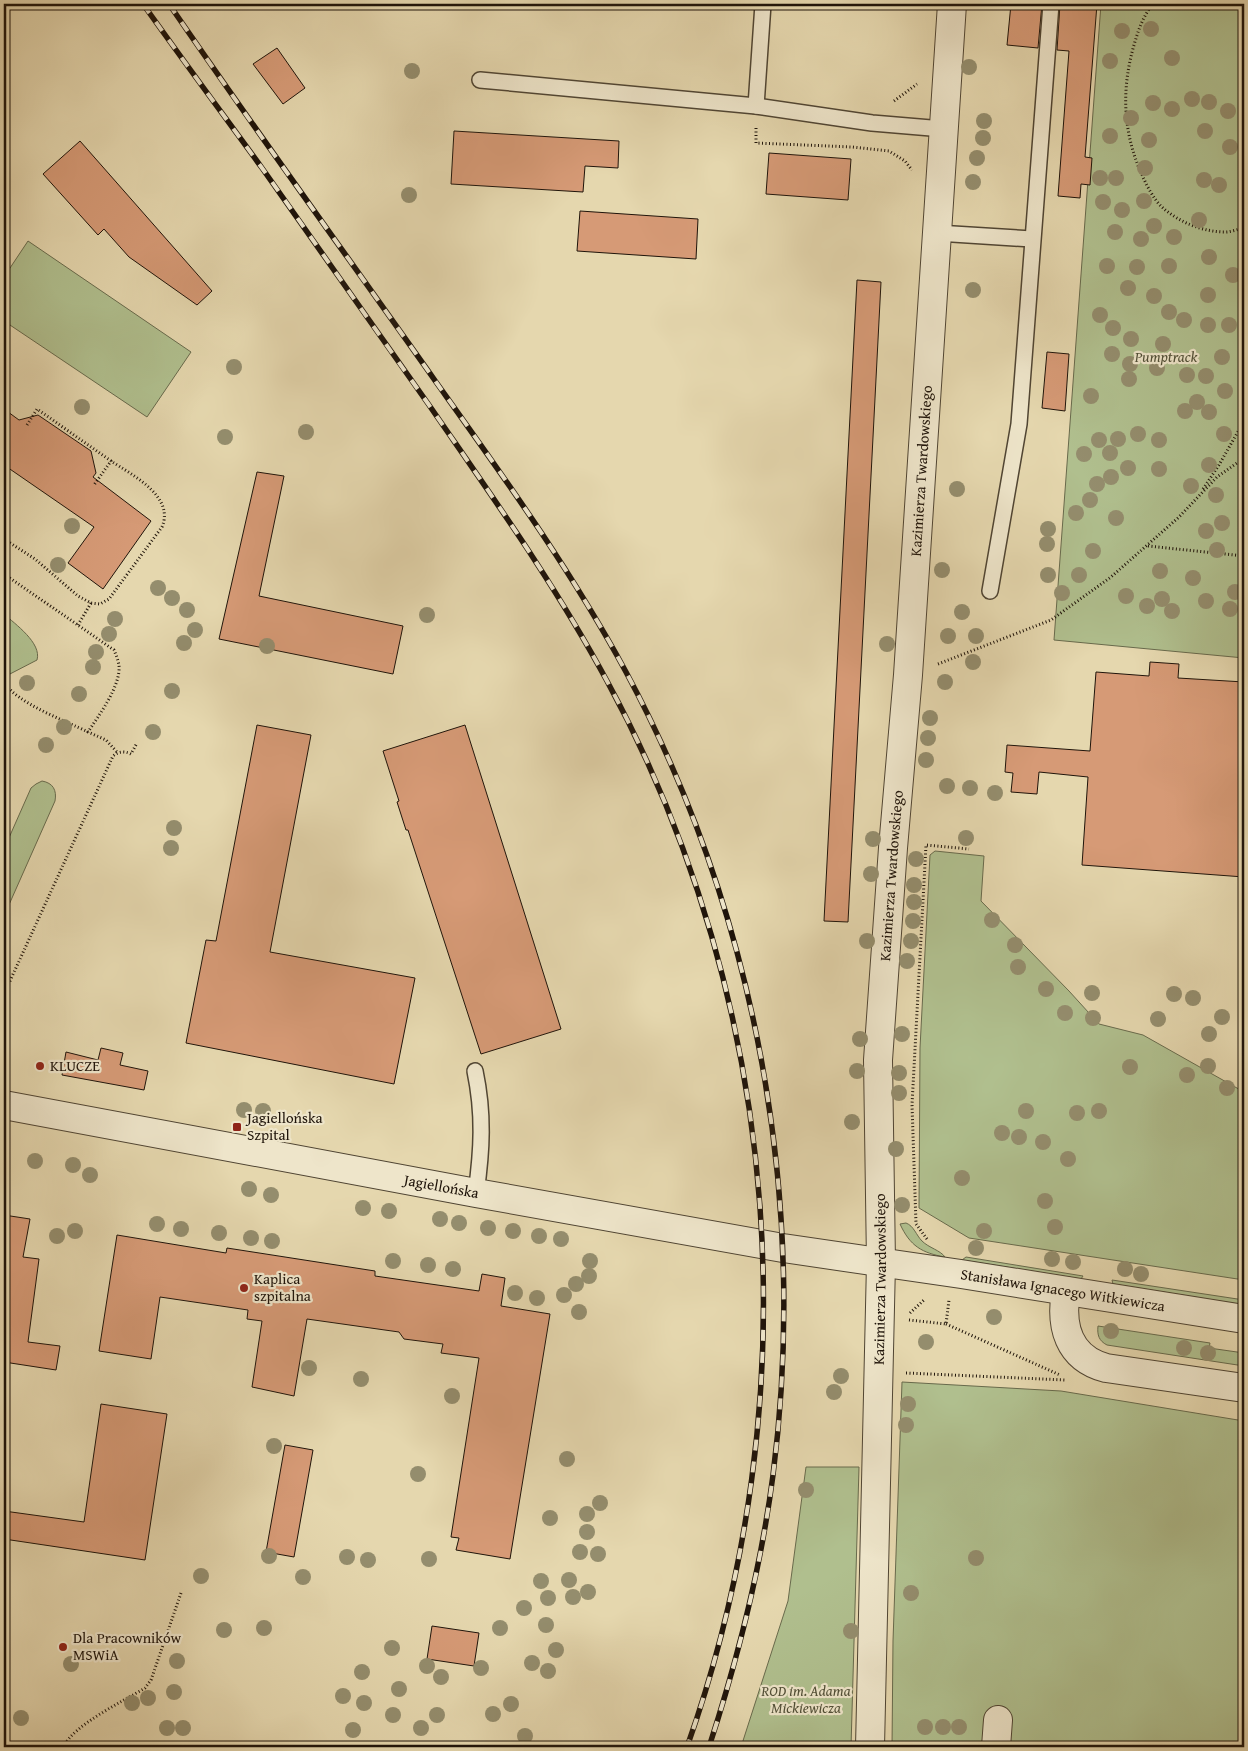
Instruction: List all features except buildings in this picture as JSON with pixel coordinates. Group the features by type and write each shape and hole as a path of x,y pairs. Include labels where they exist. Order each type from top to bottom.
{"street":[{"name":"Kazimierza Twardowskiego","path":"870,1747 881,1263 878,1060 893,848 908,675 952,4"},
{"name":"Jagiellońska","path":"4,1105 476,1193 800,1251 881,1263"},
{"name":"Stanisława Ignacego Witkiewicza","path":"881,1263 1244,1319"},
{"path":"1066,1291 1063,1311 1068,1334 1081,1356 1093,1364 1106,1368 1244,1388"},
{"path":"996,1747 998,1720"}],"lane":[{"path":"756,106 763,4"},
{"path":"990,591 1018,424 1051,4"},
{"path":"480,80 756,106 872,124 943,129"},
{"path":"937,233 1032,239"},
{"path":"475,1071 480,1096 482,1134 476,1193"}],"path":[{"path":"1153,4 1137,33 1125,87 1129,138 1136,161 1147,186 1162,207 1183,222 1205,229 1226,232 1244,228"},
{"path":"893,103 918,82"},
{"path":"756,106 756,143 852,147 889,151 905,161 916,174"},
{"path":"889,151 890,141"},
{"path":"4,539 35,559 78,596 91,603 100,604 109,598 166,519 165,508 157,495 142,482 36,409 27,425"},
{"path":"1199,495 1219,465 1244,421"},
{"path":"908,675 1051,620 1111,577 1179,517 1217,477 1244,458"},
{"path":"94,485 111,461"},
{"path":"1147,546 1244,556"},
{"path":"4,574 114,650 119,666 116,681 109,698 88,732"},
{"path":"78,625 91,603"},
{"path":"4,682 11,691 23,700 106,740 117,752"},
{"path":"4,994 113,756 117,752 128,752 131,754 136,743"},
{"path":"914,1212 912,1105 926,845 969,849"},
{"path":"905,1320 946,1324 949,1295"},
{"path":"897,1372 1071,1380"},
{"path":"63,1747 68,1738 84,1725 145,1688 151,1680 181,1593"}],"green space":[{"name":"Pumptrack","path":"1101,4 1244,4 1244,658 1054,640"},
{"path":"28,241 191,352 147,417 4,321 4,277"},
{"path":"4,614 21,628 32,641 36,647 37,654 37,660 8,675 4,675"},
{"path":"42,781 49,783 53,788 55,801 4,916 4,849 31,788"},
{"path":"935,851 984,856 981,901 1099,1024 1143,1035 1244,1092 1244,1280 969,1238 919,1208 920,1048 930,855"},
{"path":"906,1223 913,1228 922,1241 945,1257 923,1251 913,1243 900,1224"},
{"path":"966,1257 1083,1276 1081,1279 962,1260"},
{"path":"1112,1280 1244,1300 1244,1305 1113,1284"},
{"path":"1098,1326 1210,1343 1209,1348 1244,1353 1244,1366 1107,1345 1099,1337"},
{"path":"902,1382 1061,1391 1244,1421 1244,1747 892,1747 893,1641"},
{"name":"ROD im. Adama Mickiewicza","path":"806,1467 859,1467 851,1747 741,1747 788,1601"}],"railway":[{"path":"143,4 262,168 429,405 522,540 566,610 607,681 666,806 712,936 743,1070 760,1205 763,1342 752,1479 726,1614 687,1747"},
{"path":"169,4 511,488 583,597 626,672 671,765 709,862 739,961 762,1062 776,1165 783,1268 782,1372 768,1510 739,1646 709,1747"}],"place":[{"name":"KLUCZE","path":"40,1066"},
{"name":"Jagiellońska Szpital","path":"237,1127"},
{"name":"Kaplica szpitalna","path":"244,1288"},
{"name":"Dla Pracowników MSWiA","path":"63,1647"}]}
